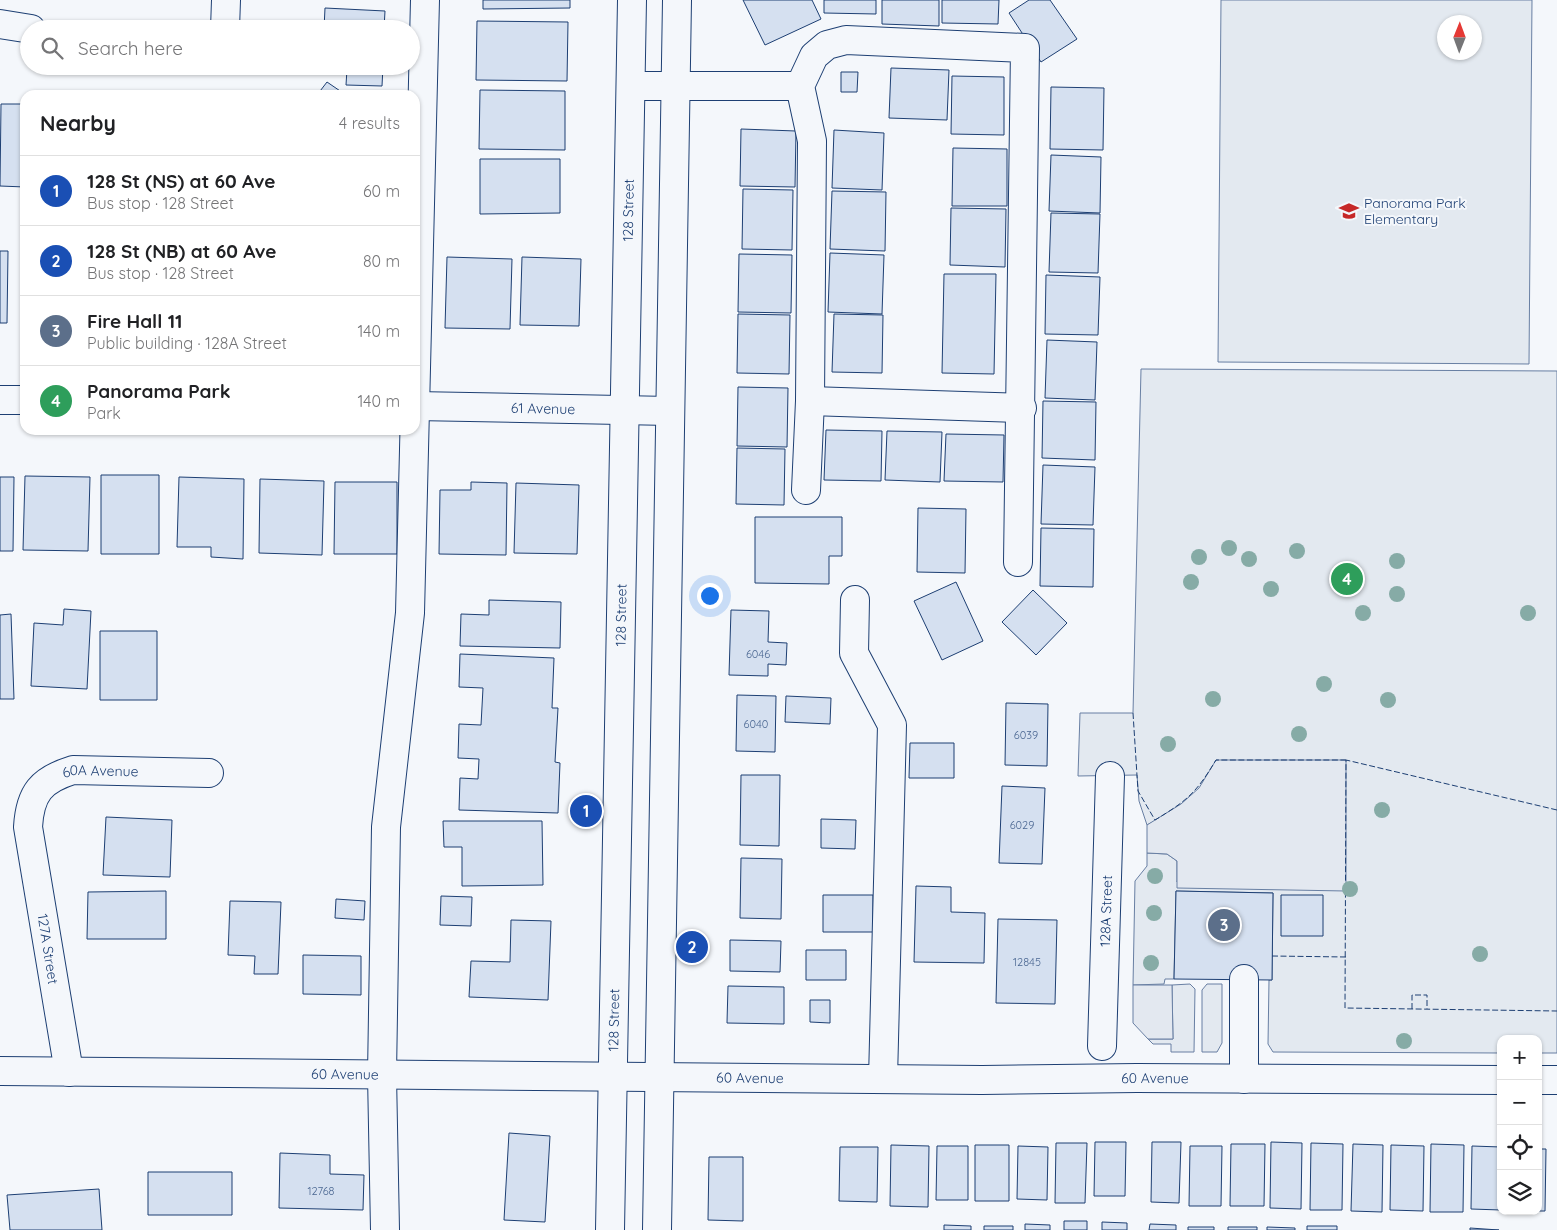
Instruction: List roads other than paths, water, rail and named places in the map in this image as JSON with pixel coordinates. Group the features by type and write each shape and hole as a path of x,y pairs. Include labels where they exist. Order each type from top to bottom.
{"street":[{"path":"225,20 226,0"},
{"path":"420,226 425,0"},
{"name":"128 Street","path":"610,1230 632,0"},
{"path":"657,1230 677,0"},
{"path":"0,24 20,27"},
{"path":"806,490 810,400 812,141 800,86 814,56 827,45 846,40 1025,48 1022,408 1018,562"},
{"path":"631,86 800,86"},
{"path":"0,400 20,400"},
{"path":"810,400 1022,408"},
{"name":"61 Avenue","path":"420,406 670,411"},
{"path":"385,1230 382,1075 386,827 410,613 415,435"},
{"path":"855,600 854,653 892,725 883,1079"},
{"name":"60A Avenue","path":"28,827 29,809 39,790 54,776 73,770 209,773"},
{"name":"128A Street","path":"1102,1046 1110,776"},
{"name":"127A Street","path":"28,827 69,1072"},
{"path":"1244,979 1244,1079"},
{"name":"60 Avenue","path":"0,1070 883,1079 1497,1080"},
{"path":"1542,1080 1557,1080"}],"place":[{"name":"Panorama Park Elementary","path":"1349,211"},
{"name":"Panorama Park","path":"1347,579"},
{"name":"128 St (NS) at 60 Ave","path":"586,811"},
{"name":"Fire Hall 11","path":"1224,925"},
{"name":"128 St (NB) at 60 Ave","path":"692,947"}]}
